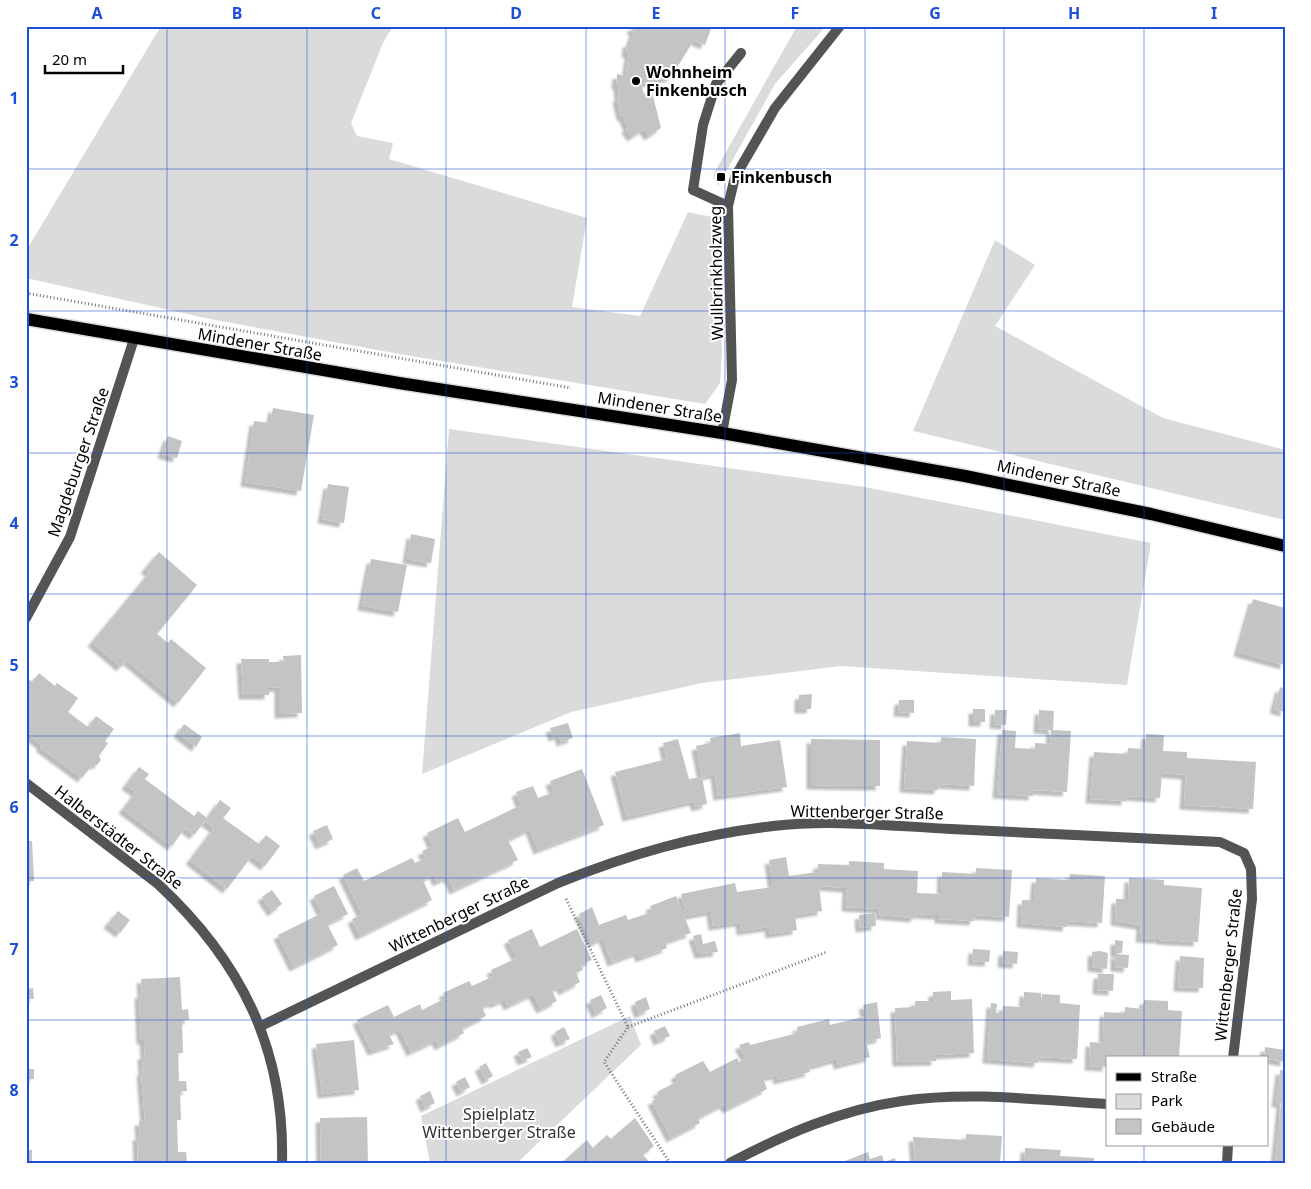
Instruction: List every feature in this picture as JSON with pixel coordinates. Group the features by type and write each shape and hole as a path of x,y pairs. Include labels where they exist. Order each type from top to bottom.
{"main road":[{"name":"Mindener Straße","path":"26,319 408,385 722,433 965,476 1151,514 1285,546"}],"street":[{"name":"Wullbrinkholzweg","path":"722,433 732,380 728,206 735,177 775,108 840,26"},
{"path":"728,206 693,190 702,125 716,84 741,52"},
{"name":"Magdeburger Straße","path":"26,618 70,537 105,434 134,339"},
{"name":"Halberstädter Straße","path":"26,783 158,884 178,903 223,958 261,1026 278,1090 283,1131 282,1163"},
{"name":"Wittenberger Straße","path":"261,1026 558,883 659,847 712,835 775,826 843,823 1220,842 1244,853 1251,869 1252,899 1233,1056"},
{"path":"730,1163 811,1124 857,1110 902,1101 950,1097 1106,1104"},
{"path":"1227,1163 1228,1146"}],"path":[{"path":"26,293 580,389"},
{"path":"558,883 628,1027"},
{"path":"670,1163 604,1062 628,1027 827,952"}],"green space":[{"path":"161,26 393,26 383,43 351,123 357,136 393,143 389,159 587,218 572,307 640,316 688,212 717,218 722,352 720,383 705,404 399,354 210,319 26,278 26,251"},
{"path":"797,26 826,26 775,84 718,186 713,175"},
{"path":"995,240 1035,265 995,326 1163,418 1285,450 1285,520 913,431"},
{"path":"449,429 865,487 1151,543 1127,685 841,666 702,683 571,712 422,774"},
{"name":"Spielplatz Wittenberger Straße","path":"630,1016 641,1045 517,1163 430,1163 421,1116"}],"building":[{"name":"Wohnheim Finkenbusch","path":"633,26 712,26 705,45 694,40 671,77 641,84 644,94 652,92 661,128 649,136 644,129 632,137 626,129 628,127 623,116 621,116 617,98 619,97 618,85 616,85 617,74 626,76 629,53 626,53 627,43 630,43 634,31 631,30"},
{"path":"273,408 314,415 301,491 245,482 254,421 270,423"},
{"path":"168,436 182,441 177,458 162,454"},
{"path":"328,484 349,487 344,523 322,519"},
{"path":"411,534 435,539 431,563 407,559"},
{"path":"159,552 197,585 157,634 168,643 171,639 206,668 178,703 127,660 121,667 92,642 150,572 145,569"},
{"path":"371,559 407,565 398,612 362,606"},
{"path":"1253,599 1285,608 1285,665 1238,652"},
{"path":"301,655 302,713 279,714 279,687 269,688 269,695 243,695 241,659 269,659 269,662 284,662 283,656"},
{"path":"39,673 55,686 57,683 78,698 68,712 88,727 96,716 114,729 105,741 108,743 99,756 101,760 97,765 93,764 82,778 40,747 42,745 26,733 26,681 28,679 32,682"},
{"path":"1280,687 1285,689 1285,712 1274,709"},
{"path":"812,694 811,709 799,709 799,695"},
{"path":"899,700 914,700 914,713 898,712"},
{"path":"973,709 985,709 985,722 973,722"},
{"path":"995,710 1007,710 1006,725 994,724"},
{"path":"1039,710 1054,711 1053,730 1071,731 1067,792 1033,790 1033,796 997,794 1002,730 1016,731 1015,748 1035,749 1035,743 1050,744 1051,730 1038,729"},
{"path":"568,723 573,738 561,742 559,735 553,737 550,728"},
{"path":"184,724 202,737 196,747 178,733"},
{"path":"740,733 741,746 780,740 787,787 718,796 715,774 702,777 696,746 711,743 710,738"},
{"path":"1146,734 1164,735 1163,751 1187,752 1187,758 1256,762 1253,809 1184,805 1186,775 1162,773 1160,798 1126,796 1126,801 1090,799 1094,752 1127,754 1128,748 1145,749"},
{"path":"941,737 976,739 974,786 940,784 938,790 904,788 907,741 941,743"},
{"path":"678,739 689,779 702,777 707,804 696,807 694,801 627,817 615,772 667,759 663,743"},
{"path":"811,739 880,740 880,786 811,785"},
{"path":"139,767 149,774 145,779 194,816 198,811 207,818 220,800 231,808 223,818 259,844 266,835 280,846 265,866 252,856 227,889 190,860 214,828 205,821 194,835 185,828 172,846 123,809 136,792 126,785"},
{"path":"582,769 604,825 538,850 530,829 508,840 518,860 454,890 448,877 437,882 434,874 423,880 432,900 360,936 352,919 362,914 343,875 357,868 364,881 412,858 415,863 426,858 422,851 433,846 427,833 458,818 465,832 521,805 516,792 533,786 538,798 554,792 550,781"},
{"path":"327,825 333,839 320,845 313,831"},
{"path":"26,841 32,841 34,881 26,882"},
{"path":"786,857 789,876 817,872 818,864 849,865 849,861 884,863 884,869 918,871 917,893 941,894 942,872 976,874 976,868 1012,870 1009,917 975,915 974,921 939,919 939,915 916,914 915,918 879,915 880,909 846,907 847,888 819,886 822,911 795,915 797,930 770,934 769,927 741,931 740,922 713,926 711,911 686,916 681,894 735,883 737,892 773,887 769,860"},
{"path":"1070,874 1105,876 1102,923 1068,921 1067,927 1021,923 1022,900 1034,900 1036,878 1069,880"},
{"path":"1129,878 1164,880 1164,885 1202,888 1198,942 1160,940 1160,934 1159,939 1140,938 1141,925 1115,921 1116,899 1128,899"},
{"path":"334,886 348,914 327,924 338,945 294,967 278,935 322,913 314,896"},
{"path":"272,890 282,904 272,912 262,897"},
{"path":"676,896 691,933 665,942 667,948 640,958 638,952 612,962 603,938 592,943 579,914 592,907 599,925 626,915 628,920 652,912 650,906"},
{"path":"118,911 130,920 120,933 108,924"},
{"path":"875,913 876,926 860,928 859,915"},
{"path":"532,929 540,947 577,929 592,960 581,965 583,970 576,973 580,982 563,991 561,986 552,991 557,1001 541,1009 533,994 508,1006 505,999 494,1004 493,1002 482,1007 486,1016 462,1028 464,1033 439,1046 436,1040 411,1052 400,1029 389,1035 394,1044 372,1051 357,1020 388,1005 394,1017 420,1004 422,1010 446,998 443,993 469,981 472,986 494,976 491,970 517,958 508,940"},
{"path":"701,934 703,944 715,941 718,952 699,954 693,936"},
{"path":"1115,940 1123,941 1122,953 1115,953"},
{"path":"973,949 990,950 989,962 972,961"},
{"path":"1003,951 1018,952 1017,964 1002,963"},
{"path":"1092,952 1108,953 1107,969 1092,967"},
{"path":"1115,954 1129,955 1128,968 1115,967"},
{"path":"1180,956 1204,958 1203,988 1178,987"},
{"path":"1098,974 1114,974 1113,991 1097,990"},
{"path":"180,977 182,1010 188,1009 189,1020 182,1020 183,1053 178,1053 179,1081 186,1081 187,1091 180,1091 181,1120 177,1120 178,1152 186,1152 187,1162 138,1163 137,1136 140,1136 139,1121 145,1121 141,1071 143,1072 142,1055 145,1055 144,1040 141,1040 139,994 142,994 141,979"},
{"path":"33,988 34,999 26,999 26,989"},
{"path":"951,991 951,1000 972,999 974,1053 936,1055 936,1061 897,1062 895,1008 915,1007 915,1001 933,1001 933,992"},
{"path":"1024,992 1041,993 1041,1002 1042,994 1060,995 1060,1003 1080,1005 1077,1059 1039,1057 1038,1063 987,1059 991,1003 997,1004 996,1013 1002,1013 1003,1006 1023,1007"},
{"path":"601,995 607,1008 596,1014 590,1000"},
{"path":"646,997 650,1009 639,1014 635,1002"},
{"path":"1144,1000 1168,1001 1168,1010 1182,1011 1179,1056 1106,1056 1106,1067 1089,1066 1090,1042 1103,1043 1104,1012 1125,1013 1125,1007 1143,1009"},
{"path":"877,1002 881,1038 866,1042 870,1057 838,1065 837,1059 808,1067 810,1072 778,1080 777,1075 763,1078 767,1089 727,1109 724,1104 698,1118 700,1123 671,1138 652,1101 660,1097 657,1092 678,1081 675,1075 703,1061 710,1072 737,1058 739,1062 746,1058 739,1045 749,1042 750,1045 798,1033 797,1027 829,1019 830,1025 866,1016 863,1005"},
{"path":"665,1026 670,1036 658,1041 654,1031"},
{"path":"564,1027 570,1039 560,1043 555,1032"},
{"path":"354,1040 359,1090 322,1094 316,1044"},
{"path":"1265,1047 1285,1050 1285,1062 1268,1059 1268,1056 1264,1056"},
{"path":"527,1048 532,1057 522,1061 518,1052"},
{"path":"486,1063 493,1076 486,1080 479,1067"},
{"path":"26,1069 34,1069 34,1079 26,1080"},
{"path":"1280,1070 1285,1071 1285,1163 1275,1163 1281,1103 1276,1103"},
{"path":"465,1077 470,1087 461,1092 456,1082"},
{"path":"430,1091 435,1103 425,1108 420,1096"},
{"path":"26,1100 28,1100 29,1118 26,1118"},
{"path":"367,1117 368,1163 321,1163 320,1118"},
{"path":"635,1118 654,1146 643,1155 649,1161 647,1163 564,1161 587,1140 593,1148 607,1135 611,1139"},
{"path":"966,1134 1002,1136 1000,1163 915,1163 913,1137 966,1140"},
{"path":"1025,1148 1061,1150 1060,1156 1094,1158 1094,1163 1024,1163"},
{"path":"26,1150 32,1150 32,1161 26,1161"},
{"path":"868,1152 870,1159 882,1155 884,1162 895,1158 896,1163 845,1163 845,1161"}],"place":[{"name":"Wohnheim Finkenbusch","path":"636,81"},
{"name":"Finkenbusch","path":"721,177"}]}
